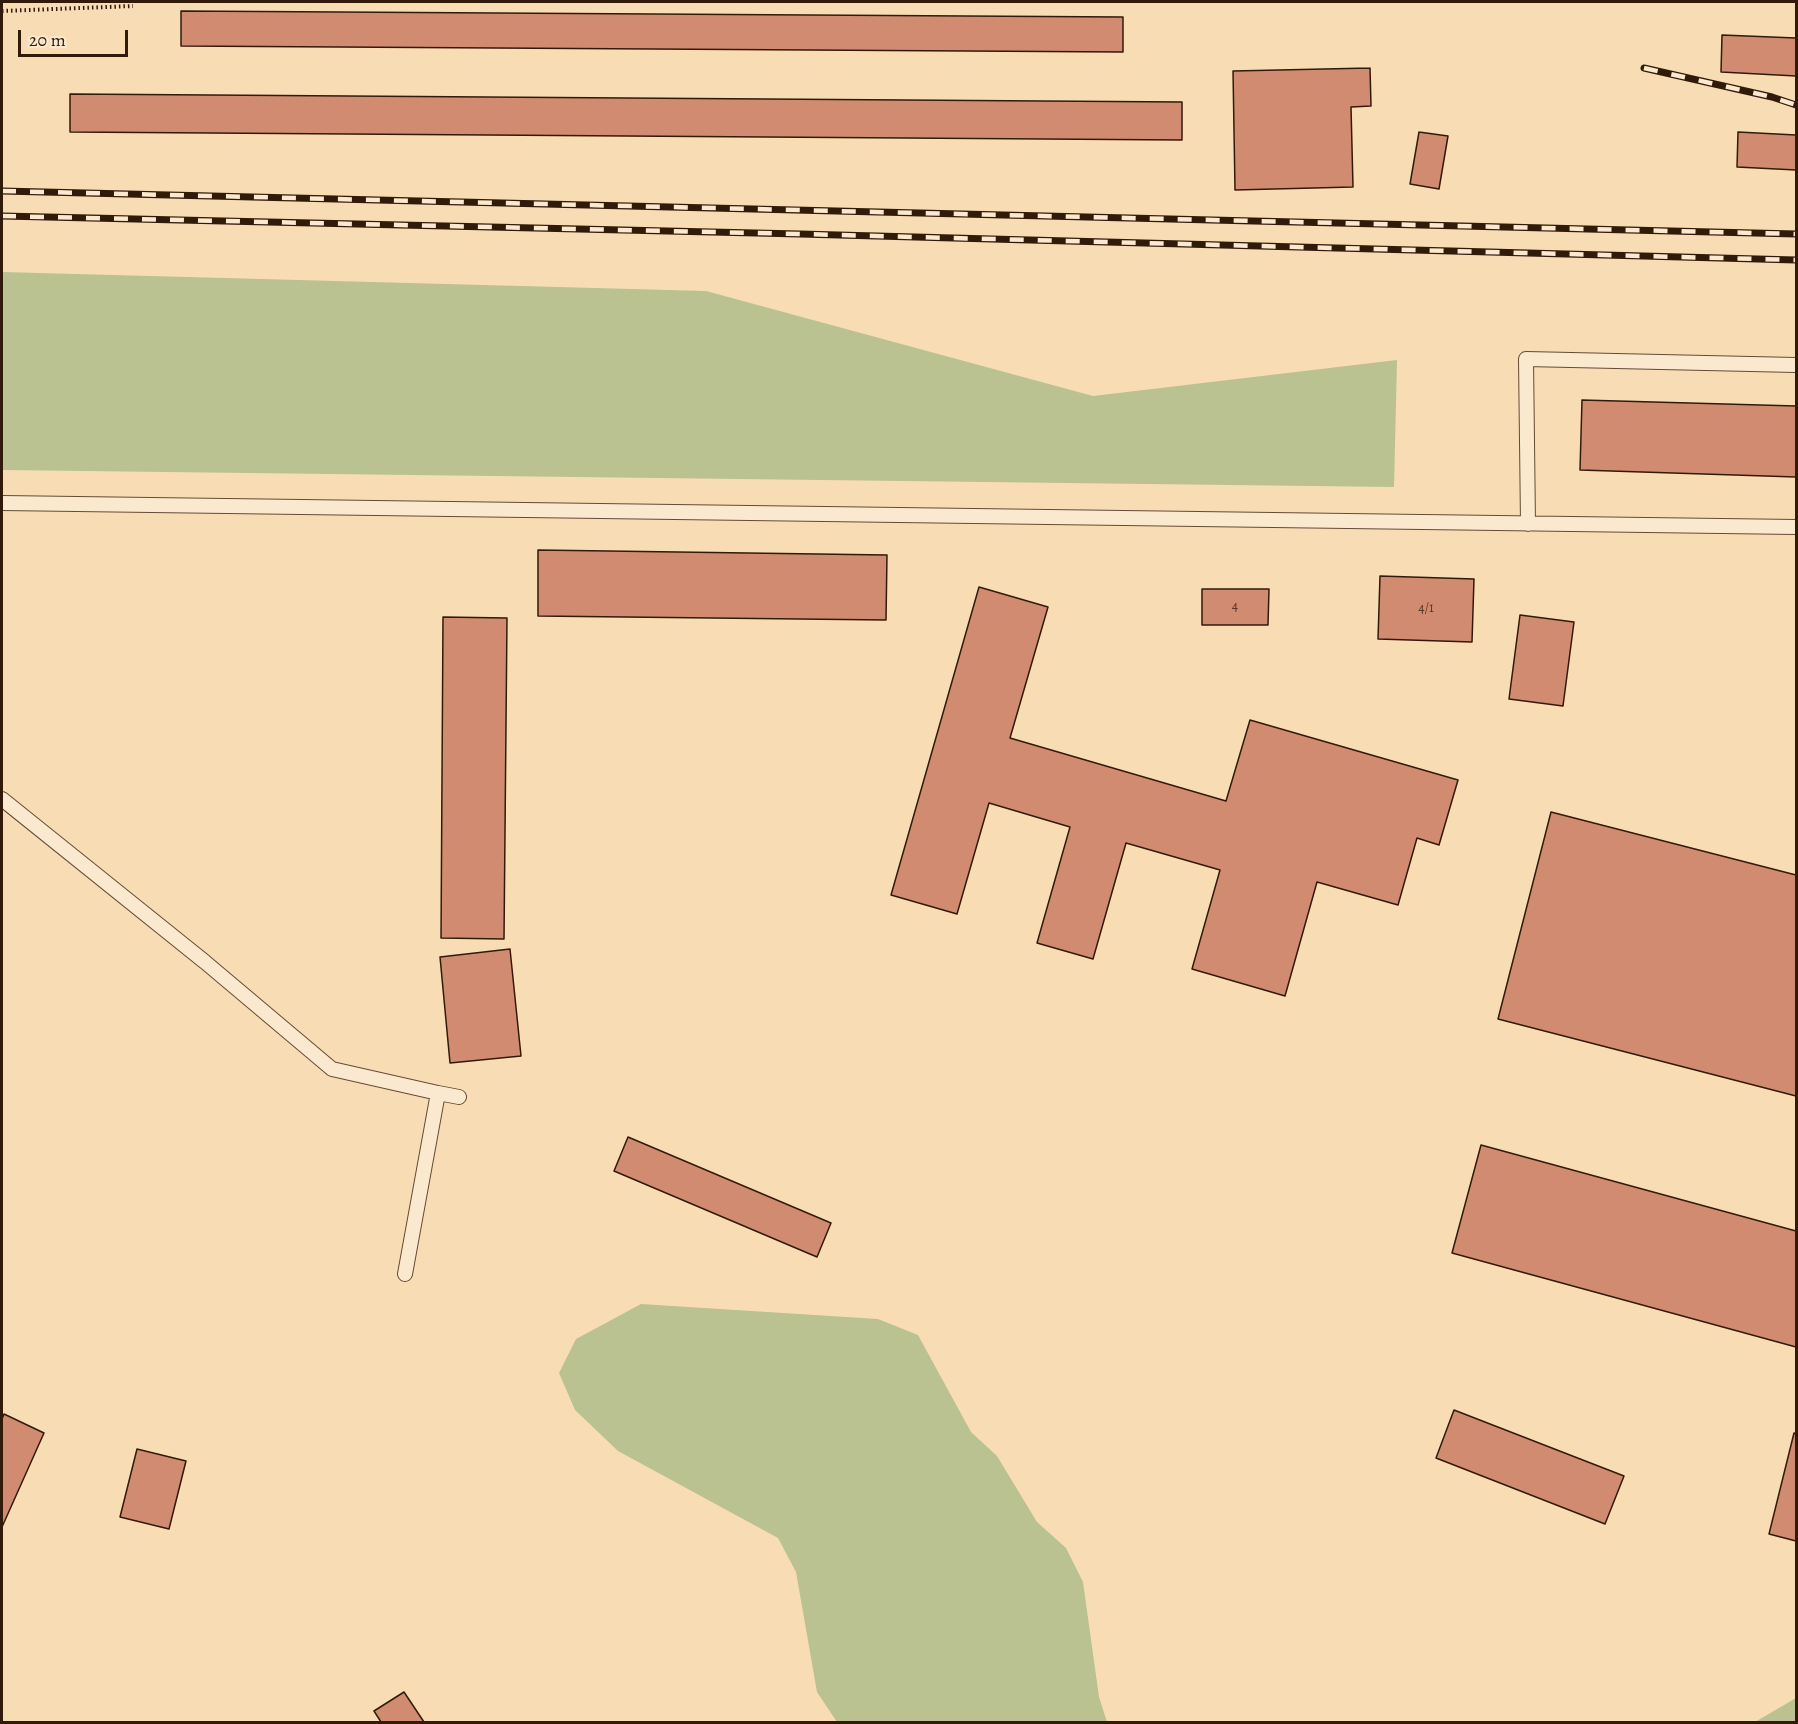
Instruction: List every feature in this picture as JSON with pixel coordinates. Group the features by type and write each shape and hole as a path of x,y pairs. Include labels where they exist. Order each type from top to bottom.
{"lane":[{"path":"1528,524 1526,359 1797,365"},
{"path":"2,503 1797,527"},
{"path":"2,799 205,962 332,1069 459,1097"},
{"path":"405,1274 438,1093"}],"path":[{"path":"2,11 132,6"}],"green space":[{"path":"2,272 706,291 1093,396 1397,360 1394,487 2,470"},
{"path":"641,1304 878,1319 918,1335 971,1432 997,1456 1037,1522 1066,1548 1083,1582 1099,1697 1107,1722 837,1722 817,1692 796,1572 778,1538 618,1451 575,1410 559,1373 576,1339"},
{"path":"1796,1698 1796,1722 1755,1722"}],"building":[{"path":"181,11 1123,17 1123,52 181,46"},
{"path":"1722,35 1796,38 1796,76 1721,72"},
{"path":"1370,68 1371,106 1351,107 1353,187 1235,190 1233,71"},
{"path":"70,94 1182,102 1182,140 70,132"},
{"path":"1419,132 1448,136 1439,189 1410,184"},
{"path":"1738,132 1796,135 1796,170 1737,167"},
{"path":"1582,400 1796,406 1796,477 1580,470"},
{"path":"538,550 887,555 886,620 538,616"},
{"path":"1380,576 1474,579 1472,642 1378,639"},
{"path":"979,587 1048,607 1010,738 1226,801 1250,720 1458,780 1439,845 1417,838 1398,905 1317,882 1285,996 1192,969 1220,870 1126,843 1093,959 1037,943 1070,827 989,803 957,914 891,895"},
{"path":"1202,589 1269,589 1268,625 1202,625"},
{"path":"1520,615 1574,622 1563,706 1509,699"},
{"path":"443,617 507,618 504,939 441,938"},
{"path":"1551,812 1796,875 1796,1096 1498,1019"},
{"path":"510,949 521,1056 450,1063 440,957"},
{"path":"628,1137 831,1223 817,1257 614,1171"},
{"path":"1481,1145 1796,1231 1796,1347 1452,1253"},
{"path":"1454,1410 1624,1476 1605,1524 1436,1458"},
{"path":"4,1414 44,1433 2,1527 2,1419"},
{"path":"1794,1433 1796,1434 1796,1541 1769,1534"},
{"path":"137,1449 186,1461 169,1529 120,1517"},
{"path":"404,1692 424,1722 381,1722 374,1711"}],"railway":[{"path":"1644,68 1772,97 1796,105"},
{"path":"2,191 1796,234"},
{"path":"2,216 1796,260"}]}
